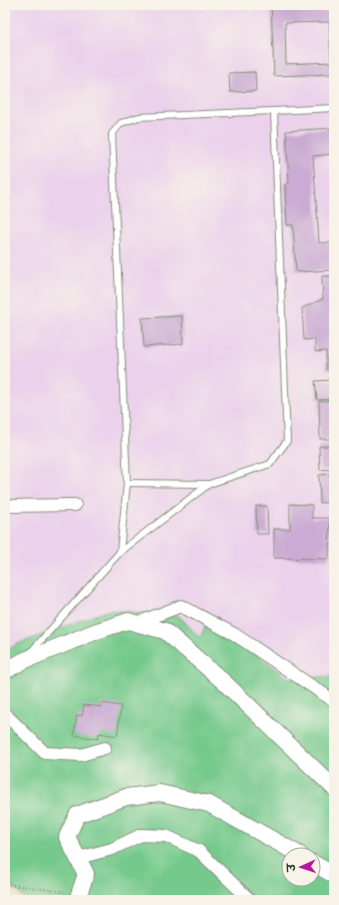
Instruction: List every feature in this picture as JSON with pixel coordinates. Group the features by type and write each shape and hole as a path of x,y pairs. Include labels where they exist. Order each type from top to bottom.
{"street":[{"path":"5,506 75,505"},
{"path":"137,623 181,606 234,634 334,701"},
{"path":"5,671 23,661 97,631 128,621 165,631 225,683 334,788"},
{"path":"5,714 45,753 81,755 105,748"},
{"path":"78,897 86,874 67,837 77,815 126,797 160,793 209,804 286,847"},
{"path":"78,858 112,849 141,835 166,836 199,851 250,900"},
{"path":"321,868 334,875"}],"lane":[{"path":"120,552 127,483 112,134 121,123 139,118 334,108"},
{"path":"127,483 209,484 270,464 287,441 274,111"},
{"path":"23,661 120,552 209,484"}],"path":[{"path":"5,884 78,897"}],"shaded area":[{"path":"5,5 334,5 334,676 288,678 208,619 200,638 17,644 5,651"}],"green space":[{"path":"109,610 179,616 200,638 208,619 288,678 334,676 334,900 25,900 5,877 5,651 17,644"}],"building":[{"path":"271,5 334,5 334,74 274,76","holes":["329,22 331,62 286,64 285,23"]},
{"path":"255,72 256,91 230,92 229,73"},
{"path":"334,128 334,154 313,156 319,243 334,242 334,270 296,272 293,225 287,225 285,184 289,183 286,131"},
{"path":"322,276 334,276 334,370 326,370 326,351 315,352 315,339 304,340 302,308 323,299"},
{"path":"182,316 183,344 144,347 142,318"},
{"path":"334,380 334,399 317,400 315,381"},
{"path":"319,401 334,401 334,439 320,439"},
{"path":"319,446 334,446 334,469 320,470"},
{"path":"334,474 334,502 320,503 319,475"},
{"path":"290,504 312,505 312,518 330,518 329,559 274,558 274,529 290,529"},
{"path":"256,506 267,506 268,534 257,534"},
{"path":"102,703 121,706 117,736 99,733 98,739 74,735 77,715 82,716 84,705 102,707"}]}
